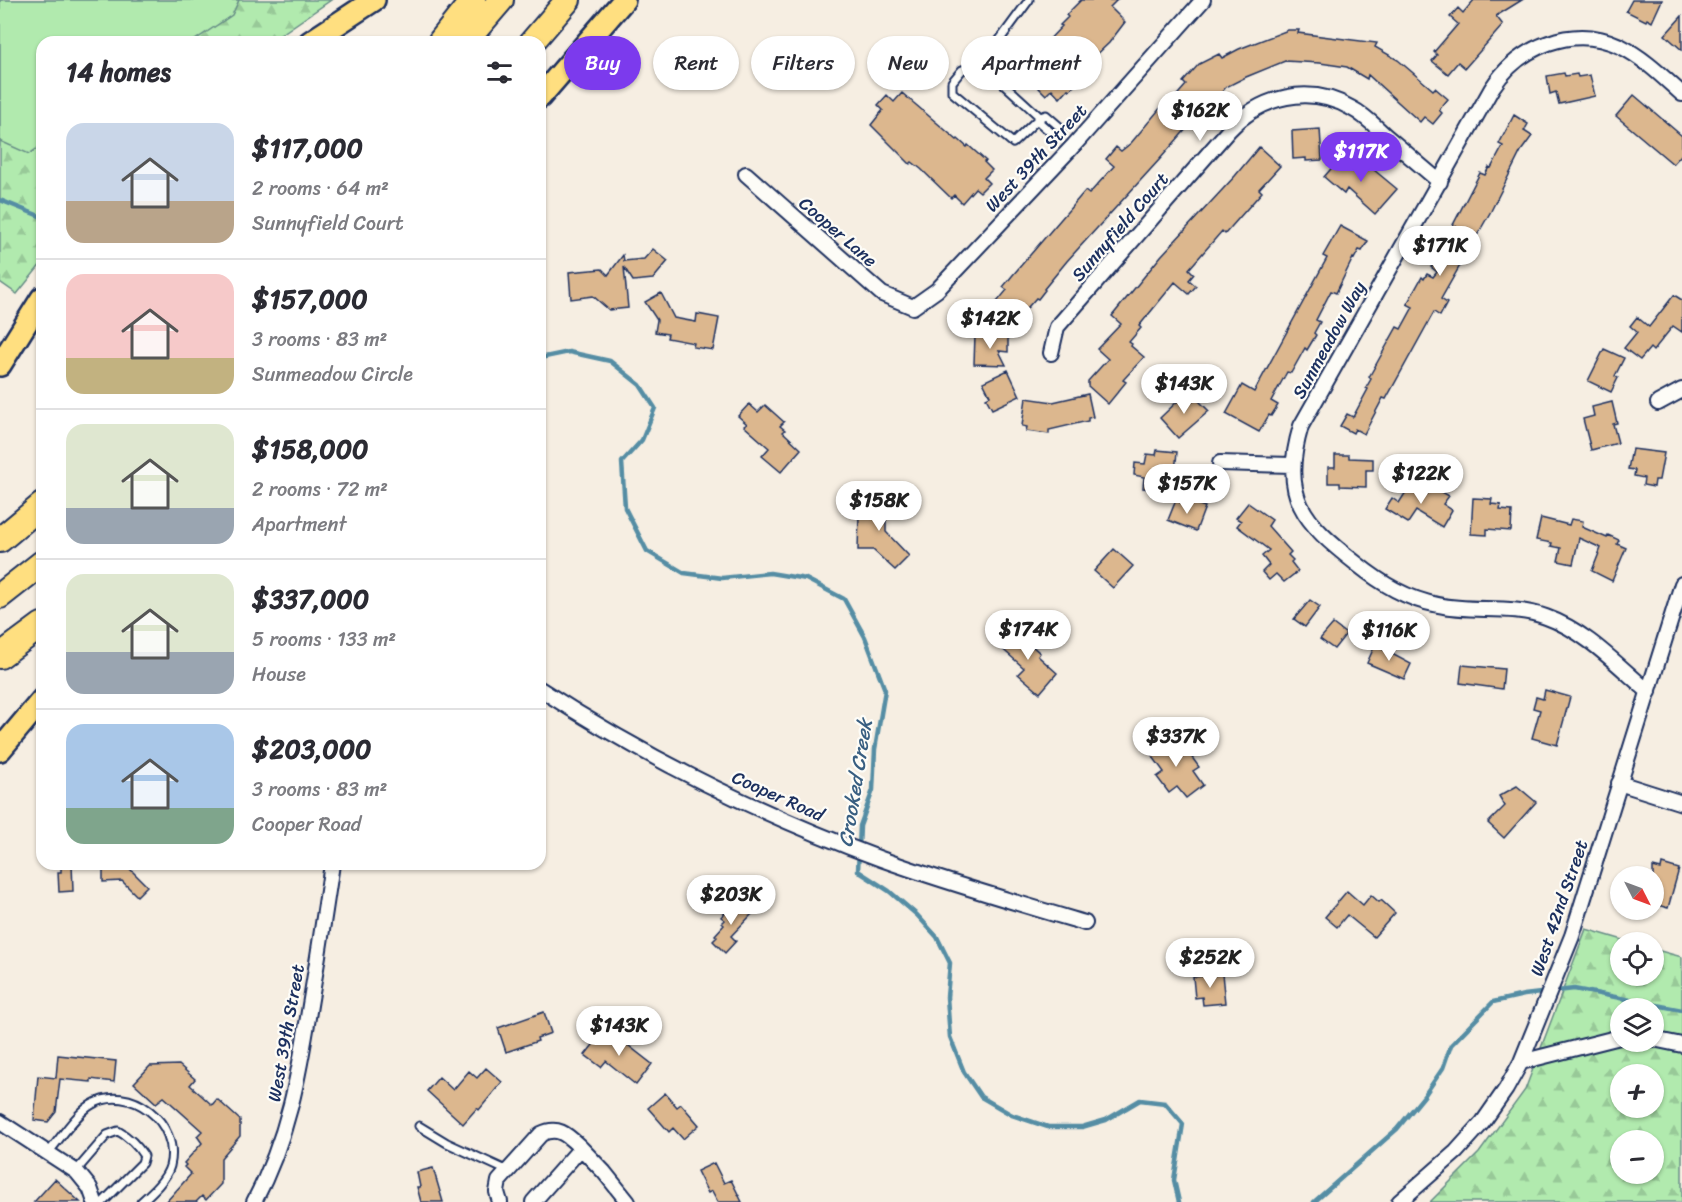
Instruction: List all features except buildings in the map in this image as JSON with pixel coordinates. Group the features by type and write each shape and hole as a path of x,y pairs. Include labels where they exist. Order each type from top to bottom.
{"highway":[{"path":"445,36 473,0"},
{"path":"470,36 501,0"},
{"path":"536,36 568,0"},
{"path":"0,540 36,510"},
{"path":"0,596 36,568"},
{"path":"0,656 36,629"}],"main road":[{"path":"319,36 374,0"},
{"path":"546,90 624,0"},
{"path":"0,365 36,308"},
{"path":"0,750 36,707"}],"street":[{"name":"West 39th Street","path":"913,307 937,290 1074,145 1203,0"},
{"name":"Sunmeadow Way","path":"1292,465 1301,426 1496,83 1517,60 1542,45 1575,38 1596,39 1616,44 1640,58 1682,94"},
{"name":"Sunnyfield Court","path":"1051,353 1057,327 1229,130 1249,112 1267,102 1299,95 1320,97 1345,105 1363,115 1440,182"},
{"name":"Cooper Lane","path":"746,174 882,294 913,307"},
{"path":"1658,403 1682,390"},
{"path":"1220,463 1292,465 1298,497 1313,526 1333,545 1387,587 1411,598 1436,605 1514,610 1555,620 1579,633 1649,692"},
{"name":"West 42nd Street","path":"1399,1202 1456,1152 1484,1122 1521,1062 1566,953 1682,584"},
{"name":"Cooper Road","path":"546,692 622,738 687,773 748,803 831,839 968,888 1085,923"},
{"path":"1619,783 1682,803"},
{"name":"West 39th Street","path":"254,1202 279,1148 299,1076 331,870"},
{"path":"1521,1062 1610,1040"},
{"path":"1664,1041 1682,1045"},
{"path":"0,1122 76,1172 86,1182 95,1202"},
{"path":"500,1202 497,1185 547,1130 563,1132 604,1172 628,1202"},
{"path":"533,1202 581,1148"}],"lane":[{"path":"1003,36 1029,0"},
{"path":"961,71 952,82 952,92 1013,144 1040,117"},
{"path":"1010,90 1040,117 1040,123 1054,135 1061,134 1074,145"},
{"path":"48,1153 89,1106 115,1097 126,1098 140,1104 159,1120 168,1137 171,1152 170,1167 141,1202"},
{"path":"419,1126 447,1143 508,1171"},
{"path":"76,1172 107,1135 118,1131 128,1136 139,1148 144,1156 142,1163 103,1202"}],"green space":[{"path":"0,0 331,0 279,36 36,36 36,270 17,294 0,282"},
{"path":"0,0 239,0 232,15 201,36 36,36 36,149 29,154 0,141"},
{"path":"1586,929 1610,936 1610,986 1664,986 1664,952 1682,957 1682,1202 1430,1202 1479,1153 1525,1090"}],"waterway":[{"name":"Crooked Creek","path":"0,200 36,215"},
{"name":"Crooked Creek","path":"546,357 569,352 610,361 640,385 655,408 642,440 622,462 625,508 647,551 684,573 722,578 770,573 806,579 844,599 865,637 885,690 875,749 873,790 860,826 858,871 889,891 917,915 937,937 950,963 947,997 950,1037 964,1072 981,1097 1012,1115 1048,1127 1082,1127 1106,1120 1140,1100 1165,1103 1183,1124 1174,1180 1179,1202"},
{"name":"Crooked Creek","path":"1314,1202 1397,1129 1443,1068 1451,1045 1493,1002 1524,995 1574,989 1682,1010"}]}
